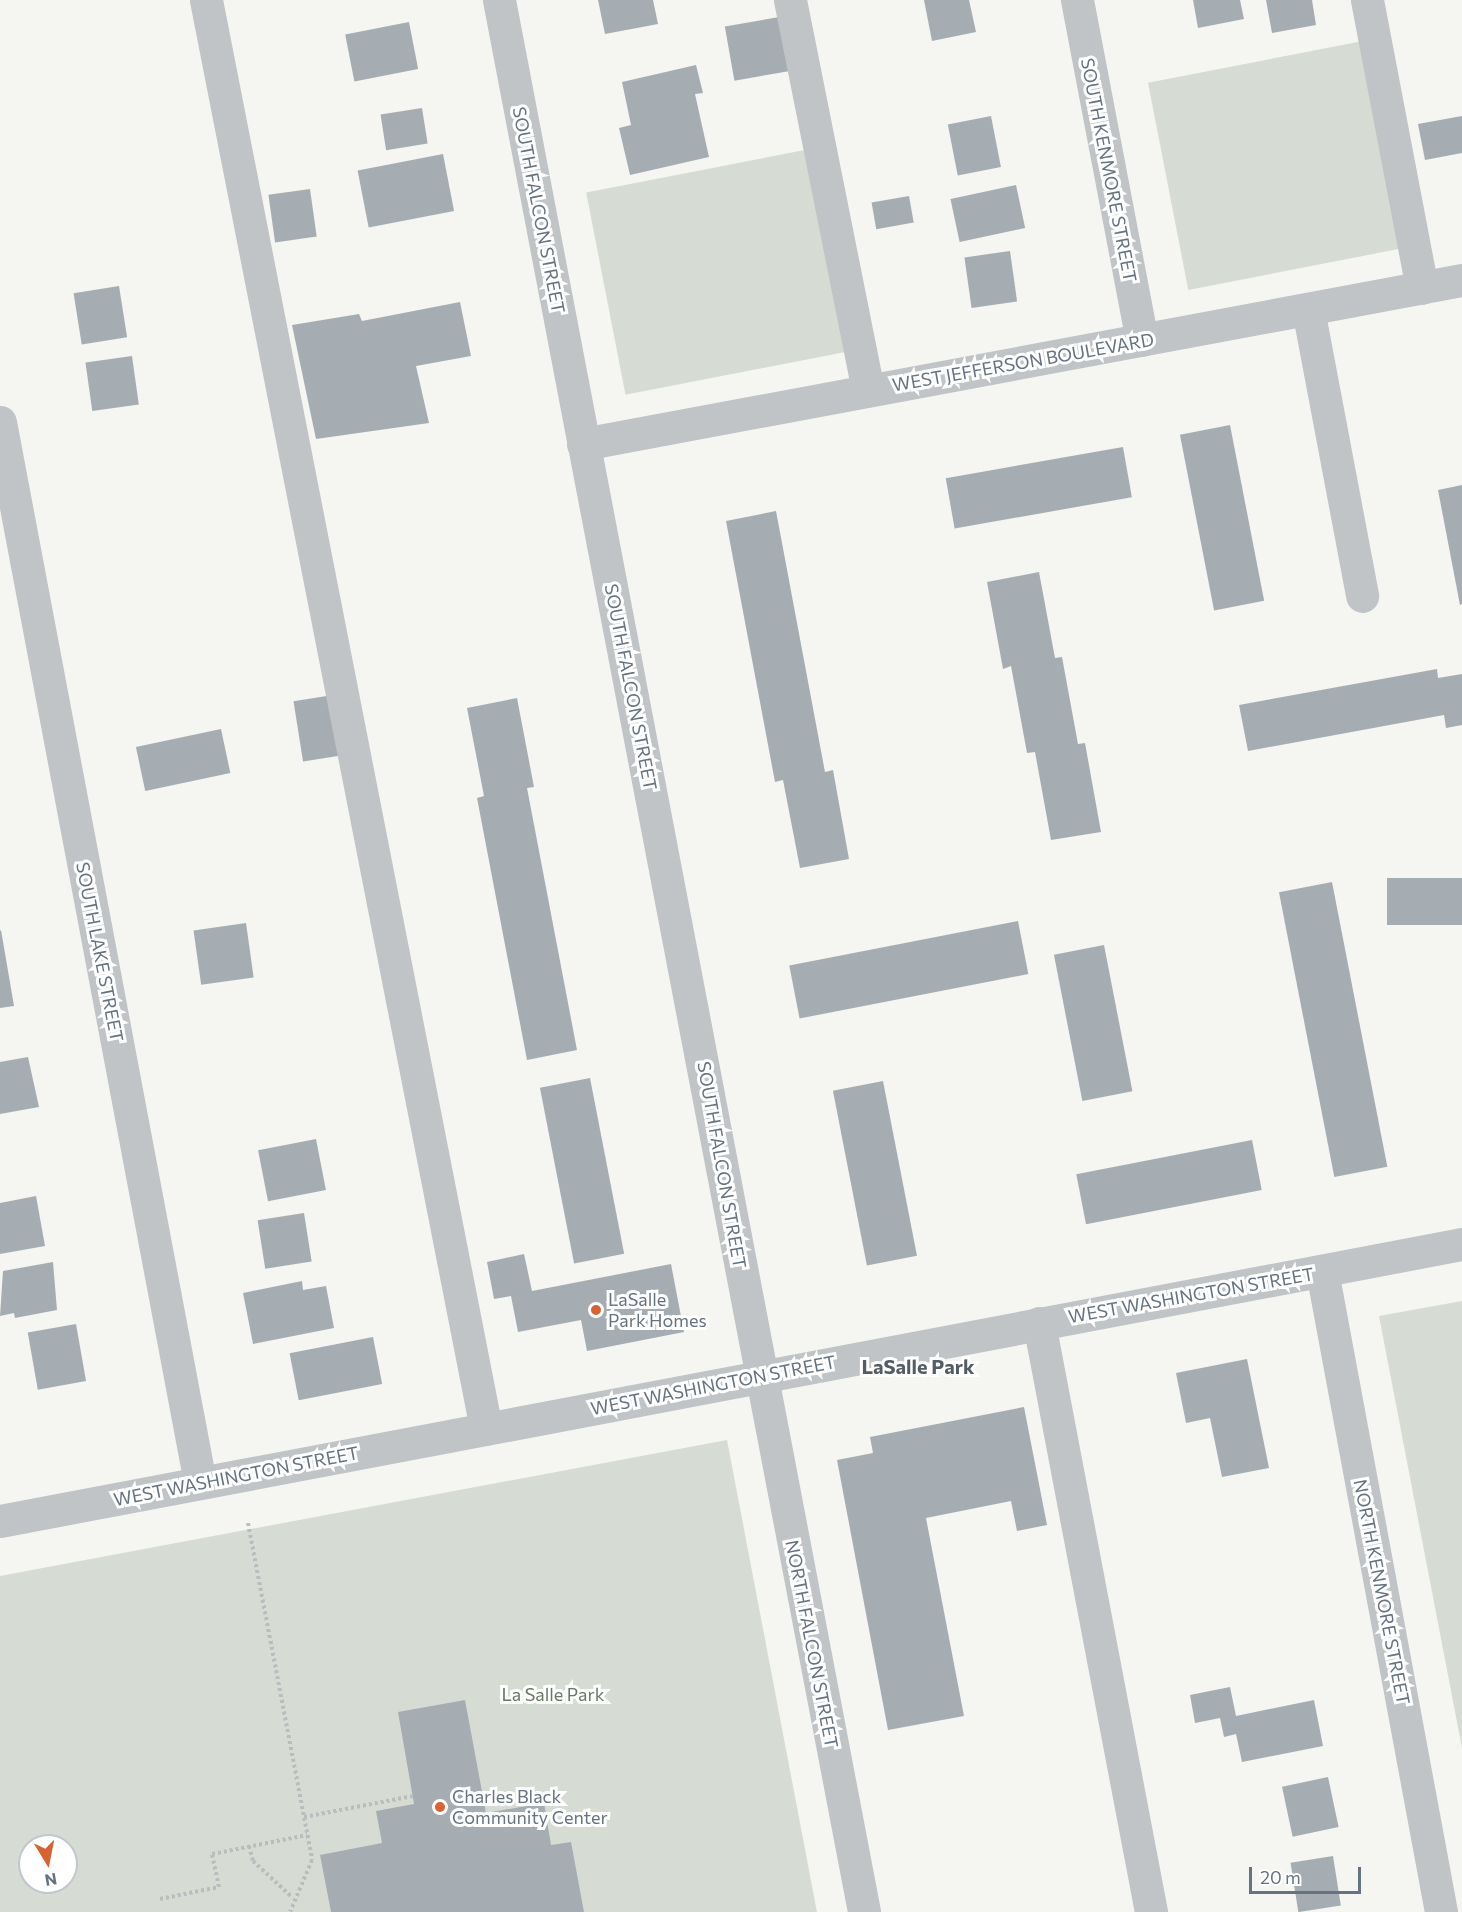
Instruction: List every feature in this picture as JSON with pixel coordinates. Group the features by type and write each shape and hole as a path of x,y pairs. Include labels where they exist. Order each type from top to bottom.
{"street":[{"path":"206,0 486,1429"},
{"name":"SOUTH FALCON STREET","path":"499,0 761,1375"},
{"path":"790,0 868,390"},
{"name":"SOUTH KENMORE STREET","path":"1077,0 1142,340"},
{"path":"1367,0 1422,288"},
{"name":"WEST JEFFERSON BOULEVARD","path":"583,444 1462,280"},
{"path":"1308,309 1362,596"},
{"name":"SOUTH LAKE STREET","path":"0,422 12,555 200,1482"},
{"name":"WEST WASHINGTON STREET","path":"0,1521 761,1375 1462,1245"},
{"name":"NORTH KENMORE STREET","path":"1322,1271 1442,1912"},
{"path":"1040,1323 1150,1912"},
{"name":"NORTH FALCON STREET","path":"761,1375 864,1912"}],"path":[{"path":"248,1523 312,1860 293,1898 290,1912"},
{"path":"304,1817 413,1796"},
{"path":"160,1899 219,1887 212,1854 307,1835"},
{"path":"249,1846 253,1861 293,1898"}],"green space":[{"path":"1363,41 1403,248 1188,290 1148,83"},
{"path":"810,149 849,351 625,395 586,193"},
{"path":"1462,1301 1462,1748 1379,1316"},
{"name":"La Salle Park","path":"727,1440 817,1912 0,1912 0,1576"}],"building":[{"path":"598,0 653,0 658,24 605,34"},
{"path":"924,0 969,0 976,32 932,41"},
{"path":"1193,0 1240,0 1244,19 1198,28"},
{"path":"1266,0 1312,0 1316,25 1272,33"},
{"path":"779,17 789,71 734,81 725,27"},
{"path":"409,22 418,69 354,82 345,34"},
{"path":"696,65 703,93 695,94 709,157 630,175 619,128 631,125 622,82"},
{"path":"422,108 428,144 386,150 381,115"},
{"path":"991,116 1001,167 958,175 948,124"},
{"path":"1462,116 1462,153 1425,160 1418,124"},
{"path":"443,154 454,211 369,228 358,171"},
{"path":"1016,185 1025,228 960,242 950,199"},
{"path":"310,189 317,237 275,242 268,195"},
{"path":"909,196 914,223 876,229 872,203"},
{"path":"1010,251 1017,302 972,308 964,257"},
{"path":"119,286 127,337 82,345 74,293"},
{"path":"460,302 471,356 416,366 429,423 316,439 292,325 359,314 362,321"},
{"path":"132,356 139,405 92,411 85,363"},
{"path":"1230,425 1264,601 1214,610 1180,435"},
{"path":"1123,447 1132,497 955,528 946,478"},
{"path":"1462,485 1462,604 1460,605 1438,490"},
{"path":"776,511 825,772 833,770 849,859 800,868 783,780 775,782 726,521"},
{"path":"1039,572 1055,658 1062,657 1078,744 1085,743 1101,832 1051,840 1035,752 1027,753 1011,666 1003,669 987,582"},
{"path":"1437,669 1438,678 1462,674 1462,725 1446,728 1444,715 1248,751 1239,705"},
{"path":"333,695 343,755 303,762 293,701"},
{"path":"517,698 534,787 527,788 577,1050 527,1060 477,798 484,796 467,708"},
{"path":"221,729 230,773 145,791 136,747"},
{"path":"1387,878 1462,878 1462,925 1387,925"},
{"path":"1332,882 1387,1167 1334,1177 1279,892"},
{"path":"1018,921 1028,974 800,1018 789,965"},
{"path":"246,923 254,977 201,985 194,930"},
{"path":"0,931 14,1006 0,1008"},
{"path":"1104,945 1132,1091 1082,1101 1054,955"},
{"path":"28,1057 39,1107 0,1114 0,1062"},
{"path":"590,1078 624,1254 574,1263 540,1088"},
{"path":"883,1081 917,1256 867,1265 833,1091"},
{"path":"316,1139 326,1190 268,1201 258,1150"},
{"path":"1252,1140 1262,1190 1086,1224 1076,1174"},
{"path":"36,1196 45,1246 0,1254 0,1203"},
{"path":"304,1213 312,1261 265,1269 258,1220"},
{"name":"LaSalle Park Homes","path":"524,1254 532,1291 671,1264 684,1332 587,1351 581,1320 518,1332 511,1296 494,1299 487,1262"},
{"path":"53,1262 57,1310 15,1318 14,1313 0,1316 3,1271"},
{"path":"302,1281 303,1290 326,1286 334,1328 253,1344 243,1293"},
{"path":"76,1324 86,1381 38,1390 28,1333"},
{"path":"373,1337 382,1384 299,1400 290,1353"},
{"path":"1247,1359 1269,1468 1222,1477 1210,1418 1186,1423 1176,1373"},
{"path":"1024,1407 1047,1525 1017,1531 1011,1501 926,1518 964,1716 888,1730 837,1460 873,1453 870,1437"},
{"path":"1230,1687 1236,1716 1314,1700 1323,1746 1242,1762 1236,1734 1224,1737 1220,1718 1195,1723 1190,1695"},
{"name":"Charles Black Community Center","path":"465,1700 486,1813 544,1803 551,1845 571,1842 584,1912 331,1912 320,1855 382,1843 376,1811 414,1804 398,1712"},
{"path":"1328,1777 1339,1827 1293,1837 1282,1787"},
{"path":"1333,1856 1341,1905 1298,1912 1291,1863"}],"place":[{"name":"LaSalle Park Homes","path":"596,1310"},
{"name":"Charles Black Community Center","path":"440,1807"}],"district":[{"name":"LaSalle Park","path":"918,1366"}]}
